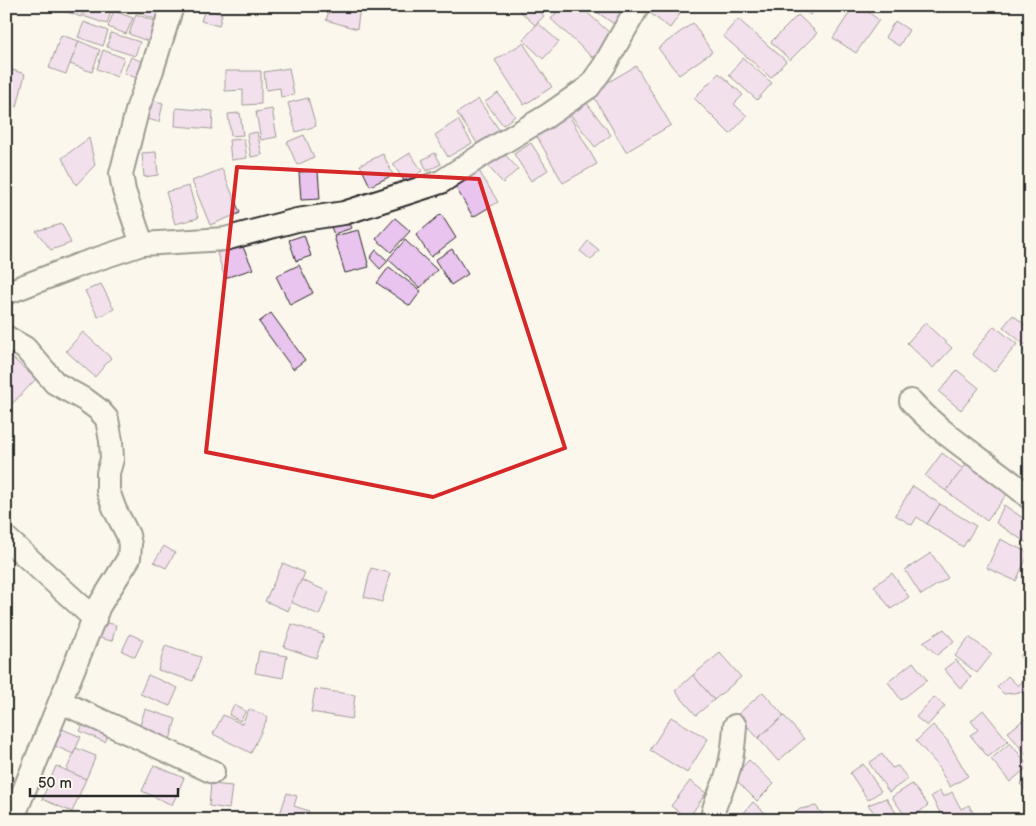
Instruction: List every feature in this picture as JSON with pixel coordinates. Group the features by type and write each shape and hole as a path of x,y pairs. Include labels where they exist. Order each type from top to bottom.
{"street":[{"path":"142,244 124,191 121,174 138,107 172,6"},
{"path":"6,293 79,265 142,244 225,239 297,220 344,213 441,182 547,116 589,86 604,66 638,6"},
{"path":"6,337 25,348 55,383 87,401 99,410 106,419 111,441 112,459 108,473 108,491 128,535 130,545 129,558 99,606 12,820"},
{"path":"911,402 922,413 1030,498"},
{"path":"6,538 95,618"},
{"path":"61,702 213,772"},
{"path":"712,820 714,805 726,779 734,748 735,726"}],"highlighted area":[{"path":"237,167 479,179 565,448 433,497 206,452"}],"building":[{"path":"66,6 85,6 81,17 65,11"},
{"path":"87,6 108,6 112,8 107,24 83,16"},
{"path":"125,6 164,6 159,21"},
{"path":"331,6 360,6 357,29 326,20"},
{"path":"522,6 534,6 544,16 535,25 519,10"},
{"path":"562,6 580,6 613,36 593,58 551,19"},
{"path":"588,6 630,6 617,26"},
{"path":"657,6 670,6 680,14 670,28 651,14"},
{"path":"799,6 817,6 810,15"},
{"path":"854,6 860,6 879,20 856,53 833,38"},
{"path":"205,9 222,14 219,26 201,21"},
{"path":"114,11 133,18 126,34 108,27"},
{"path":"136,14 157,22 150,42 129,34"},
{"path":"798,15 817,33 790,60 771,42"},
{"path":"738,19 786,61 771,78 723,36"},
{"path":"895,21 909,30 899,46 885,37"},
{"path":"84,22 108,31 103,46 78,37"},
{"path":"538,23 559,42 543,59 523,40"},
{"path":"693,23 712,52 679,75 658,48"},
{"path":"111,33 140,42 135,56 107,47"},
{"path":"61,35 79,41 66,74 49,68"},
{"path":"79,41 100,50 92,72 70,64"},
{"path":"523,43 552,87 524,105 495,60"},
{"path":"103,50 124,58 117,77 97,69"},
{"path":"131,57 150,65 144,81 124,73"},
{"path":"743,58 772,83 757,100 729,75"},
{"path":"636,66 671,125 626,152 591,92"},
{"path":"6,68 25,74 17,107 6,98"},
{"path":"289,68 294,95 281,97 280,88 266,90 264,72"},
{"path":"225,71 261,71 261,104 243,105 243,90 225,91"},
{"path":"719,73 743,95 734,104 747,116 730,134 694,98"},
{"path":"498,93 515,116 503,125 485,102"},
{"path":"308,98 316,126 296,132 288,103"},
{"path":"146,99 163,103 159,122 142,118"},
{"path":"478,99 500,131 479,146 457,113"},
{"path":"586,102 611,135 595,147 570,114"},
{"path":"176,108 213,111 212,129 175,126"},
{"path":"272,109 277,137 261,140 256,112"},
{"path":"240,113 243,135 231,136 228,114"},
{"path":"569,115 597,164 563,183 535,133"},
{"path":"458,120 472,143 448,157 435,135"},
{"path":"257,132 262,155 251,157 247,134"},
{"path":"304,135 314,157 297,165 287,142"},
{"path":"89,138 95,165 76,185 62,158"},
{"path":"244,139 247,158 231,160 229,140"},
{"path":"531,143 548,170 531,181 514,154"},
{"path":"501,150 518,169 503,183 486,164"},
{"path":"156,152 158,175 144,177 142,153"},
{"path":"410,153 422,171 405,182 393,164"},
{"path":"435,153 441,164 427,171 422,160"},
{"path":"383,154 393,175 370,186 360,165"},
{"path":"476,166 498,202 473,217 452,181"},
{"path":"222,169 240,213 210,225 192,181"},
{"path":"318,171 320,199 301,200 299,172"},
{"path":"189,186 198,218 175,224 166,192"},
{"path":"441,214 456,238 431,257 416,235"},
{"path":"395,218 410,231 391,252 376,239"},
{"path":"348,219 352,228 334,234 330,225"},
{"path":"62,224 71,243 51,250 36,231"},
{"path":"359,230 369,267 345,273 334,236"},
{"path":"304,235 311,256 296,261 289,240"},
{"path":"405,240 437,270 420,288 388,259"},
{"path":"588,241 599,250 591,260 580,251"},
{"path":"242,245 253,269 225,278 217,253"},
{"path":"452,249 468,274 451,285 435,260"},
{"path":"376,250 388,261 380,269 370,258"},
{"path":"299,265 313,293 290,305 276,276"},
{"path":"389,267 421,291 410,306 377,283"},
{"path":"101,284 114,309 98,317 85,291"},
{"path":"271,313 305,360 293,369 259,322"},
{"path":"1013,315 1030,329 1030,340 1025,345 1003,327"},
{"path":"925,323 952,348 933,368 907,343"},
{"path":"994,326 1017,344 994,372 972,354"},
{"path":"83,332 111,358 95,377 66,351"},
{"path":"6,352 36,379 11,405 6,401"},
{"path":"957,370 979,388 961,410 939,392"},
{"path":"942,453 963,469 946,491 925,476"},
{"path":"973,455 995,471 989,480 1007,494 987,521 946,491"},
{"path":"913,486 940,504 927,524 917,517 912,525 895,515"},
{"path":"940,504 976,526 963,547 927,524"},
{"path":"1004,505 1030,523 1030,536 1027,543 996,523"},
{"path":"1000,539 1029,553 1016,581 987,568"},
{"path":"164,546 175,553 166,568 154,562"},
{"path":"931,553 948,578 921,595 905,570"},
{"path":"283,563 305,573 288,611 265,601"},
{"path":"371,568 390,573 382,602 364,597"},
{"path":"892,573 909,597 891,609 874,586"},
{"path":"301,580 329,592 319,615 291,602"},
{"path":"104,622 116,625 112,641 99,638"},
{"path":"292,624 324,635 316,658 284,647"},
{"path":"944,629 954,641 937,655 923,642"},
{"path":"130,634 143,640 135,657 122,651"},
{"path":"969,637 992,654 977,673 955,656"},
{"path":"1030,641 1030,664 1020,657"},
{"path":"165,646 201,657 193,681 158,670"},
{"path":"259,651 287,656 283,678 255,673"},
{"path":"720,653 741,677 714,700 693,675"},
{"path":"956,660 971,677 961,689 944,669"},
{"path":"913,662 927,680 901,700 888,682"},
{"path":"148,675 178,688 170,706 140,694"},
{"path":"693,675 714,700 696,715 675,691"},
{"path":"1008,676 1018,686 1027,676 1030,679 1030,700 1022,692 1004,694 997,687"},
{"path":"315,689 355,695 352,719 311,712"},
{"path":"763,692 784,716 758,738 737,715"},
{"path":"934,697 945,706 927,726 916,717"},
{"path":"234,705 246,711 240,721 229,715"},
{"path":"145,709 176,719 169,743 138,732"},
{"path":"249,709 268,717 251,753 213,734 223,715 242,724"},
{"path":"983,710 1008,741 988,757 970,735 978,730 971,721"},
{"path":"784,716 804,739 778,761 758,738"},
{"path":"671,717 708,739 687,773 650,750"},
{"path":"1026,718 1030,724 1030,760 1008,732"},
{"path":"85,720 110,731 105,742 80,731"},
{"path":"933,725 947,740 968,776 950,787 935,762 916,741"},
{"path":"60,728 81,737 73,754 53,745"},
{"path":"1010,743 1029,766 1010,782 991,759"},
{"path":"76,748 96,756 86,779 66,771"},
{"path":"882,754 892,768 898,766 908,779 889,792 869,763"},
{"path":"749,760 774,784 757,801 733,777"},
{"path":"863,764 881,791 868,800 850,773"},
{"path":"154,765 184,778 172,805 142,791"},
{"path":"56,766 86,779 72,812 42,799"},
{"path":"1030,774 1030,794 1020,784"},
{"path":"690,781 706,793 688,819 671,806"},
{"path":"211,784 232,786 229,809 209,806"},
{"path":"912,784 928,805 908,820 892,797"},
{"path":"940,791 943,797 952,792 961,809 969,805 977,820 944,820 931,796"},
{"path":"287,793 297,796 294,806 309,811 306,820 298,818 297,820 278,820"},
{"path":"886,798 901,820 873,820 876,815 868,805"},
{"path":"753,802 773,820 738,820"},
{"path":"816,806 826,820 793,820 791,816 800,809"},
{"path":"41,814 52,820 38,820"}]}
